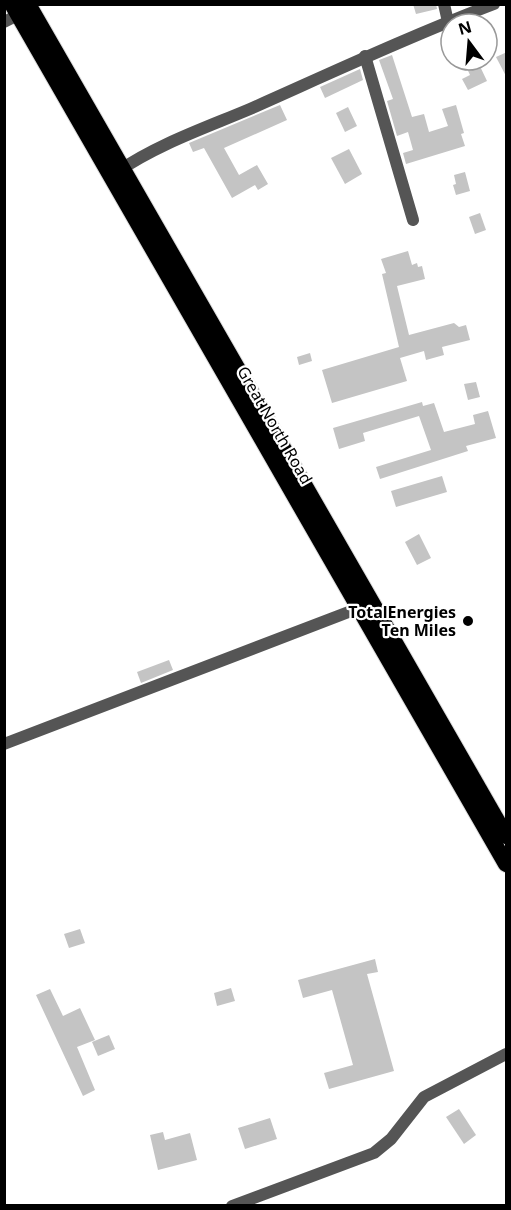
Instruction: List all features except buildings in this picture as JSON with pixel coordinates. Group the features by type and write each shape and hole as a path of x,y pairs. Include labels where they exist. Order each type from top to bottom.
{"highway":[{"name":"Great North Road","path":"16,11 117,172 507,836"},
{"name":"Great North Road","path":"117,172 360,608 507,864"}],"street":[{"path":"474,12 494,4"},
{"path":"117,172 167,144 439,26"},
{"path":"365,56 414,220"},
{"path":"4,744 360,608"},
{"path":"232,1206 374,1153 391,1139 424,1097 507,1054"}],"place":[{"name":"TotalEnergies Ten Miles","path":"468,621"}]}
